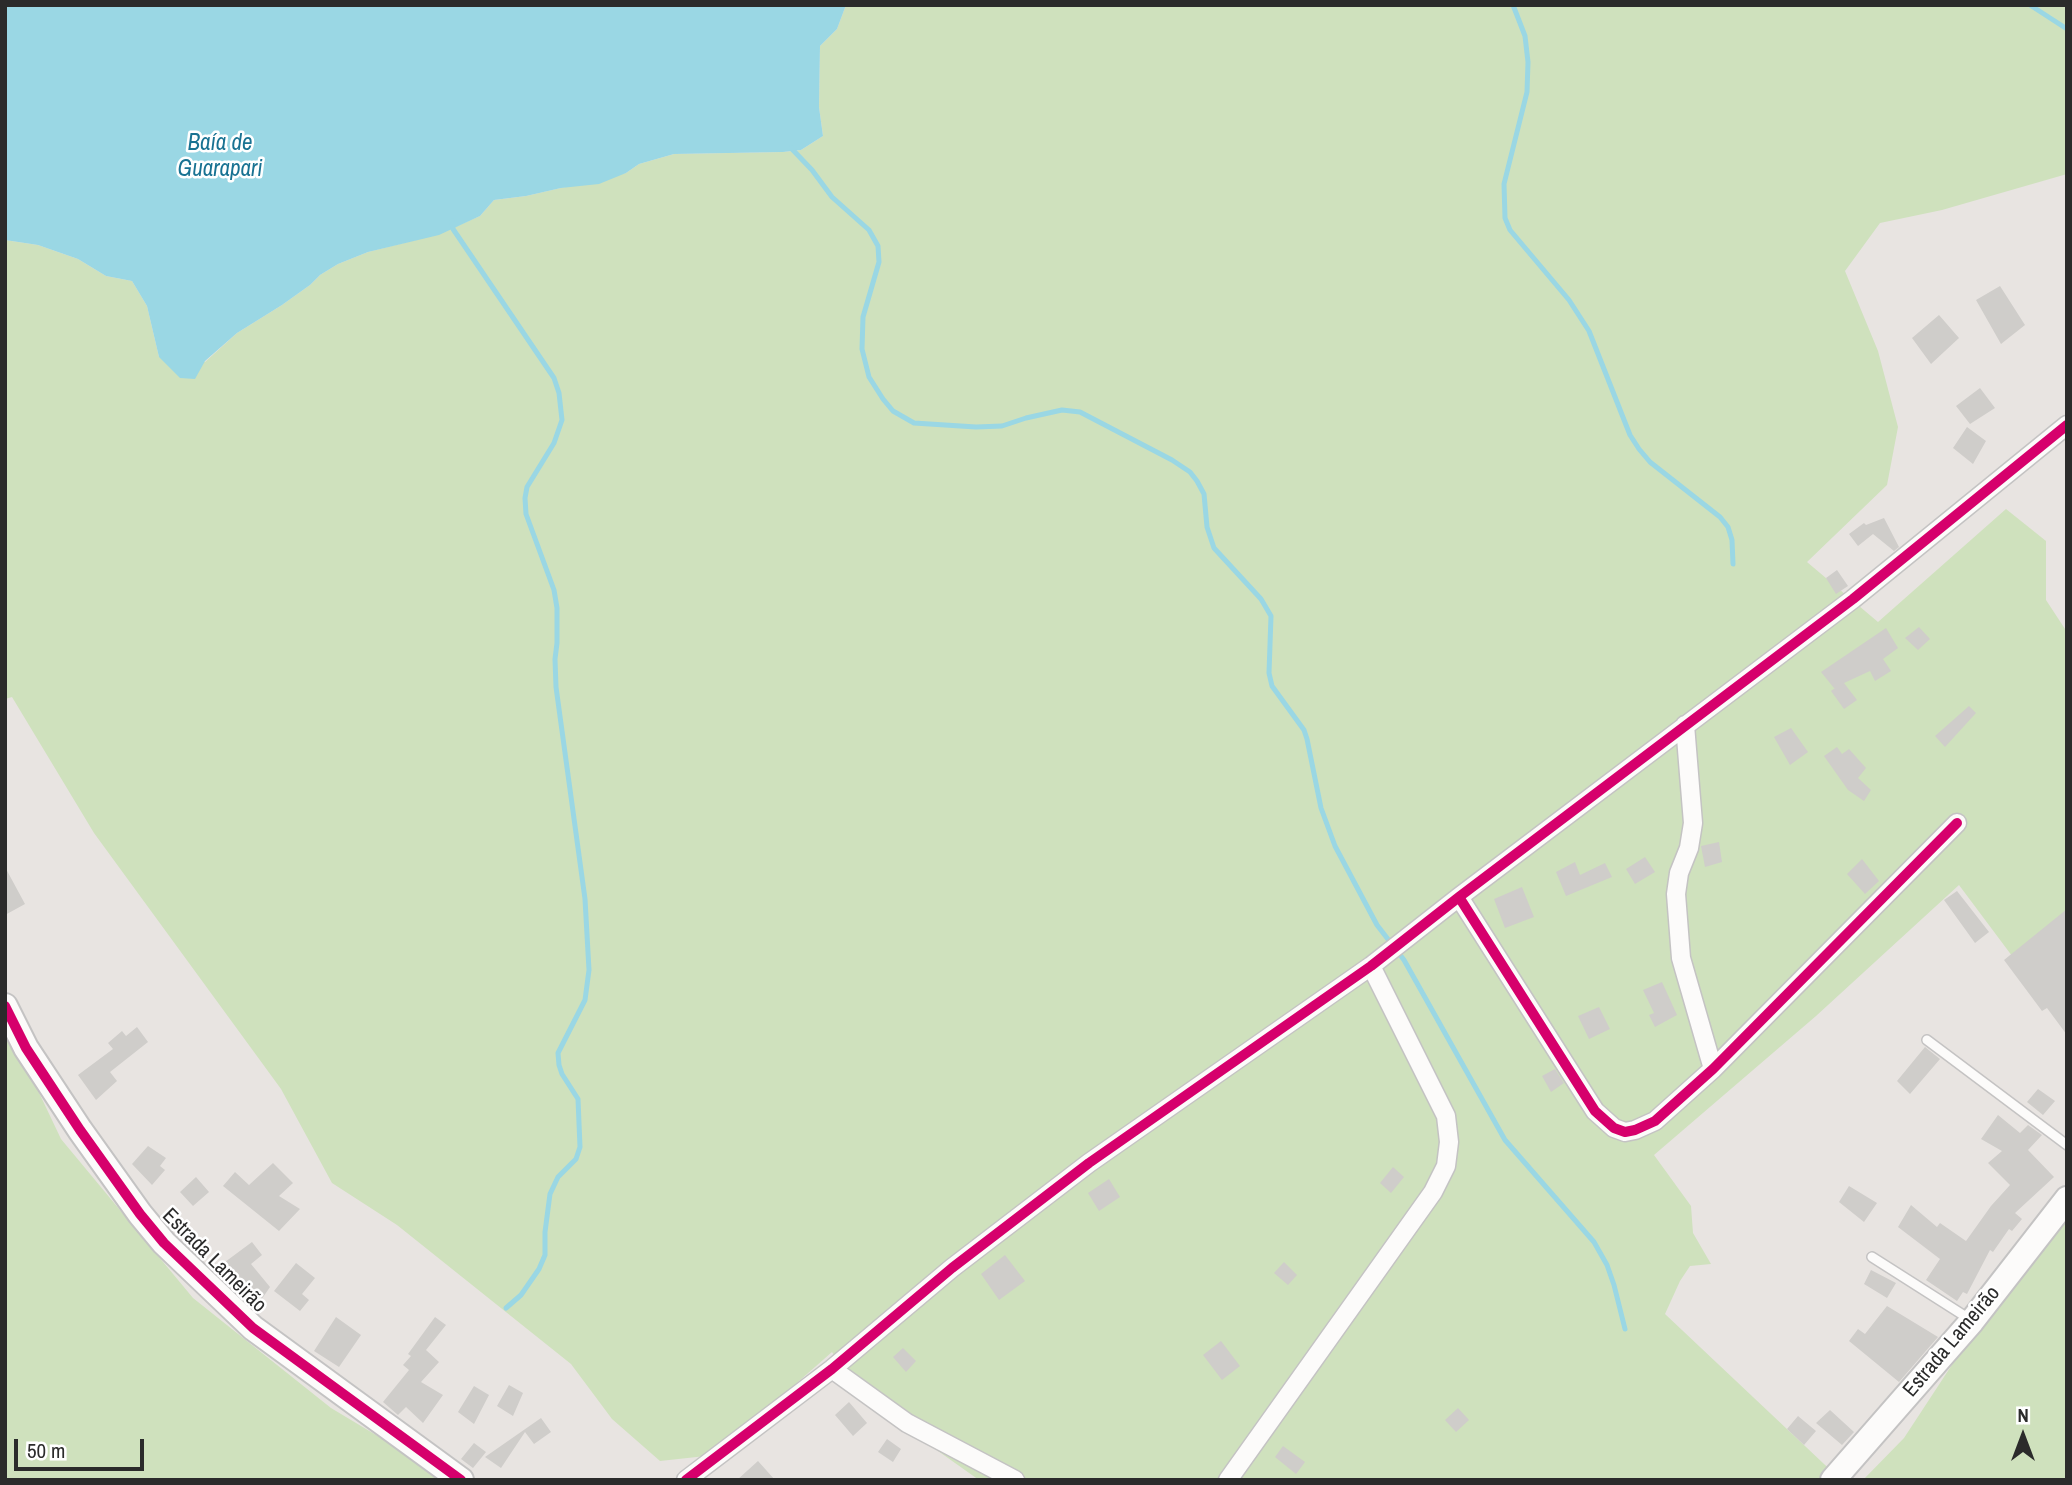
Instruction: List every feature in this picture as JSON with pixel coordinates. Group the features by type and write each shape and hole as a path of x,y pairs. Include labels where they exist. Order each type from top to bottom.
{"street":[{"path":"686,1480 832,1369 952,1268 1089,1163 1371,966 1853,599 2067,425"},
{"path":"1685,725 1693,822 1676,894 1681,958 1713,1069"},
{"path":"1459,897 1595,1111 1614,1128 1625,1132 1655,1121 1713,1069 1957,822"},
{"path":"1228,1480 1433,1192 1446,1166 1450,1142 1447,1116 1371,966"},
{"name":"Estrada Lameirão","path":"5,1006 26,1048 67,1110 140,1214 164,1243 253,1328 461,1480"},
{"name":"Estrada Lameirão","path":"1833,1480 1972,1321 2067,1199"},
{"path":"832,1369 907,1423 1015,1480"}],"lane":[{"path":"1927,1040 2067,1144"},
{"path":"1872,1256 1972,1321"}],"green space":[{"path":"846,5 2067,5 2067,174 1942,210 1880,223 1845,271 1878,351 1898,427 1887,485 1807,562 1878,622 2006,509 2046,541 2046,600 2067,632 2067,954 2030,980 1959,885 1816,1016 1654,1155 1691,1206 1693,1233 1711,1264 1690,1266 1665,1314 1841,1480 979,1480 907,1429 854,1383 832,1352 715,1455 660,1461 612,1419 571,1364 397,1225 332,1183 281,1089 94,833 12,697 5,699 5,240 38,245 78,259 106,276 132,281 147,306 159,357 205,362 237,333 282,305 338,264 368,252 439,234 480,216 494,200 526,196 626,173 639,164 674,154 801,150 823,136 819,107 820,46 837,29"},
{"path":"5,1021 61,1139 193,1298 331,1408 451,1480 5,1480"},
{"path":"2067,1215 2067,1480 1863,1480 1904,1438 2003,1287"}],"water":[{"name":"Baía de Guarapari","path":"5,5 846,5 837,29 820,46 819,107 823,136 801,150 674,154 639,164 626,173 599,184 494,200 480,216 439,235 368,252 338,264 282,305 237,333 205,361 195,379 180,378 159,357 147,306 132,281 106,276 78,259 38,245 5,240"}],"building":[{"path":"2000,286 2025,325 2001,344 1976,300"},
{"path":"1939,315 1959,338 1931,364 1912,338"},
{"path":"1980,388 1995,408 1970,424 1956,406"},
{"path":"1967,427 1986,441 1973,464 1953,448"},
{"path":"1884,518 1899,547 1894,551 1873,534 1858,546 1849,534 1864,523 1866,525"},
{"path":"1837,570 1848,586 1836,594 1826,578"},
{"path":"1919,627 1930,639 1918,650 1905,638"},
{"path":"1886,628 1898,648 1883,659 1891,671 1875,681 1870,671 1844,683 1857,700 1844,709 1831,691 1835,688 1821,672"},
{"path":"1969,706 1976,713 1945,747 1935,736"},
{"path":"1791,728 1808,752 1790,765 1774,737"},
{"path":"1837,747 1842,754 1849,749 1866,768 1858,778 1871,790 1864,801 1848,790 1824,756"},
{"path":"1719,842 1722,862 1705,867 1701,846"},
{"path":"1645,857 1655,872 1635,884 1626,869"},
{"path":"1862,859 1879,881 1865,894 1847,874"},
{"path":"1575,862 1580,875 1605,863 1612,877 1566,896 1556,872"},
{"path":"5,867 25,904 5,915"},
{"path":"1522,887 1534,917 1505,928 1494,899"},
{"path":"1957,891 1989,932 1975,943 1944,900"},
{"path":"2067,909 2067,1035 2047,1008 2042,1011 2004,960"},
{"path":"1662,982 1677,1015 1655,1027 1649,1015 1654,1013 1643,990"},
{"path":"1599,1007 1610,1029 1589,1039 1578,1016"},
{"path":"137,1027 148,1042 110,1072 117,1081 96,1100 78,1075 113,1049 108,1043 122,1031 126,1036"},
{"path":"1925,1047 1940,1059 1910,1094 1897,1081"},
{"path":"1555,1069 1564,1083 1551,1092 1542,1076"},
{"path":"2038,1089 2055,1101 2043,1115 2027,1102"},
{"path":"1998,1115 2020,1133 2028,1125 2042,1135 2028,1150 2054,1177 2015,1213 2022,1219 2012,1231 2009,1229 1993,1252 1990,1250 1967,1294 1963,1292 1957,1301 1926,1280 1940,1259 1898,1227 1911,1205 1937,1227 1940,1223 1966,1241 2010,1185 1988,1163 2002,1151 1981,1139"},
{"path":"148,1146 166,1158 160,1166 165,1170 152,1185 132,1164"},
{"path":"273,1163 293,1183 279,1196 300,1209 279,1231 223,1186 235,1172 249,1185"},
{"path":"1393,1167 1404,1177 1391,1193 1380,1183"},
{"path":"196,1177 209,1192 193,1206 180,1192"},
{"path":"1109,1179 1120,1197 1099,1211 1088,1193"},
{"path":"1849,1186 1877,1203 1864,1222 1839,1202"},
{"path":"252,1242 262,1255 251,1264 270,1287 259,1303 225,1262"},
{"path":"1005,1255 1025,1281 999,1300 981,1274"},
{"path":"1284,1262 1297,1275 1288,1285 1274,1273"},
{"path":"296,1263 315,1278 302,1294 309,1300 300,1311 274,1291"},
{"path":"1871,1270 1896,1283 1887,1298 1864,1284"},
{"path":"1887,1306 1938,1337 1899,1382 1849,1341 1858,1329 1865,1334"},
{"path":"336,1317 361,1335 339,1367 314,1351"},
{"path":"435,1317 446,1325 426,1350 439,1362 421,1382 443,1395 423,1423 406,1407 398,1415 383,1402 409,1370 403,1365 411,1356 408,1354"},
{"path":"1221,1341 1240,1366 1222,1380 1203,1355"},
{"path":"903,1348 916,1361 906,1372 893,1357"},
{"path":"509,1385 523,1393 513,1416 497,1406"},
{"path":"474,1386 489,1395 474,1424 458,1412"},
{"path":"849,1402 867,1423 853,1436 835,1415"},
{"path":"1458,1408 1469,1420 1456,1432 1445,1420"},
{"path":"1830,1410 1854,1432 1842,1445 1816,1423"},
{"path":"1798,1416 1816,1431 1804,1445 1787,1429"},
{"path":"541,1418 551,1432 534,1444 525,1432 501,1468 485,1457"},
{"path":"887,1439 901,1449 893,1462 878,1452"},
{"path":"474,1443 486,1452 473,1468 461,1459"},
{"path":"1283,1446 1305,1462 1296,1474 1275,1457"},
{"path":"758,1461 775,1480 737,1480"}],"waterway":[{"path":"1513,5 1525,36 1527,92 1504,184 1505,218 1510,230 1569,300 1589,331 1630,435 1639,449 1650,462 1720,517 1728,527 1732,540 1733,564"},
{"path":"2030,5 2067,29"},
{"path":"791,148 832,197 869,230 878,246 879,262 863,317 862,349 869,377 893,411 914,423 976,427 1002,426 1062,410 1080,412 1172,460 1190,472 1197,481 1204,494 1207,527 1214,548 1261,599 1271,616 1269,673 1272,686 1304,730 1321,808 1335,846 1377,925 1404,960 1505,1140 1594,1242 1607,1265 1625,1329"},
{"path":"452,221 453,229 554,378 559,393 562,420 554,443 527,487 525,498 526,514 554,590 557,608 556,687 585,899 589,970 585,1000 558,1053 562,1074 578,1099 580,1147 576,1159 558,1177 550,1194 545,1255 539,1269 521,1295 506,1308"}],"cycle path":[{"path":"686,1480 832,1369 952,1268 1089,1163 1371,966 1853,599 2067,425"},
{"path":"1459,897 1595,1111 1614,1128 1625,1132 1655,1121 1713,1069 1957,823"},
{"path":"5,1006 26,1048 80,1130 164,1243 253,1328 461,1480"}]}
